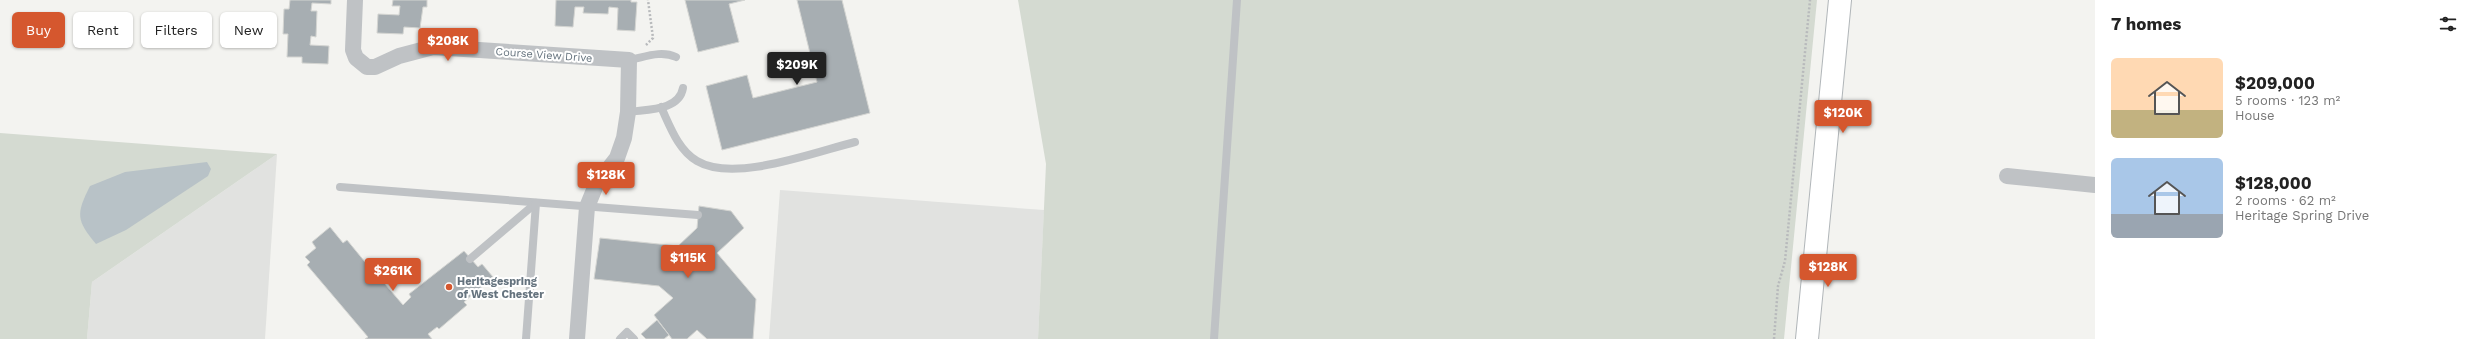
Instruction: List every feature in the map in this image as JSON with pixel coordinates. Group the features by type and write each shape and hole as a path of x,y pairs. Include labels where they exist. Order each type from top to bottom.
{"main road":[{"path":"1807,339 1840,0"}],"street":[{"name":"Course View Drive","path":"355,0 353,50 361,63 367,67 375,67 399,56 432,47 629,60"},
{"path":"577,339 587,207 596,185 617,158 624,138 628,112 629,60"},
{"path":"2007,176 2095,185"}],"lane":[{"path":"1214,339 1237,0"},
{"path":"629,60 668,53 676,57"},
{"path":"628,112 672,105 682,96 683,88"},
{"path":"661,107 677,142 697,161 717,168 744,170 855,142"},
{"path":"340,187 587,207 698,214"},
{"path":"470,258 536,203"},
{"path":"526,339 536,203"},
{"path":"620,339 627,332 634,339"}],"path":[{"path":"629,60 653,38 648,0"},
{"path":"1774,339 1778,286 1785,261 1810,0"}],"shaded area":[{"path":"1018,0 1817,0 1784,339 1038,339 1046,164"},
{"path":"0,133 277,154 92,282 87,339 0,339"},
{"path":"277,154 265,339 87,339 92,282"},
{"path":"207,162 211,169 208,176 126,230 96,244 89,236 82,222 80,210 90,186 125,172"},
{"path":"780,190 1044,210 1038,339 769,339"}],"building":[{"path":"290,0 331,0 331,4 312,3 311,11 317,11 316,37 311,36 310,45 329,46 328,64 302,63 302,57 287,57 288,34 283,34 284,9 289,9"},
{"path":"393,0 427,0 427,7 423,7 420,28 404,27 403,34 377,33 378,14 399,15 400,6 392,6"},
{"path":"556,0 631,0 631,2 637,2 635,31 617,30 618,8 609,7 608,14 583,13 584,7 575,7 573,27 555,26"},
{"path":"685,0 745,0 729,4 739,42 698,52"},
{"path":"797,0 842,0 870,113 722,150 706,86 747,75 753,98 817,82"},
{"path":"699,206 731,211 744,228 717,253 756,299 753,339 707,339 697,330 687,339 672,339 654,315 673,298 659,286 594,279 600,238 678,246 697,228"},
{"name":"Heritagespring of West Chester","path":"330,227 343,243 347,240 370,268 367,271 375,280 379,277 403,305 411,297 409,294 464,251 478,267 482,264 493,277 464,302 467,305 439,329 437,327 428,334 432,339 365,339 368,337 307,265 310,262 305,257 316,248 312,242"},
{"path":"657,320 669,335 664,339 646,339 641,334"}],"place":[{"name":"Heritagespring of West Chester","path":"449,287"}]}
